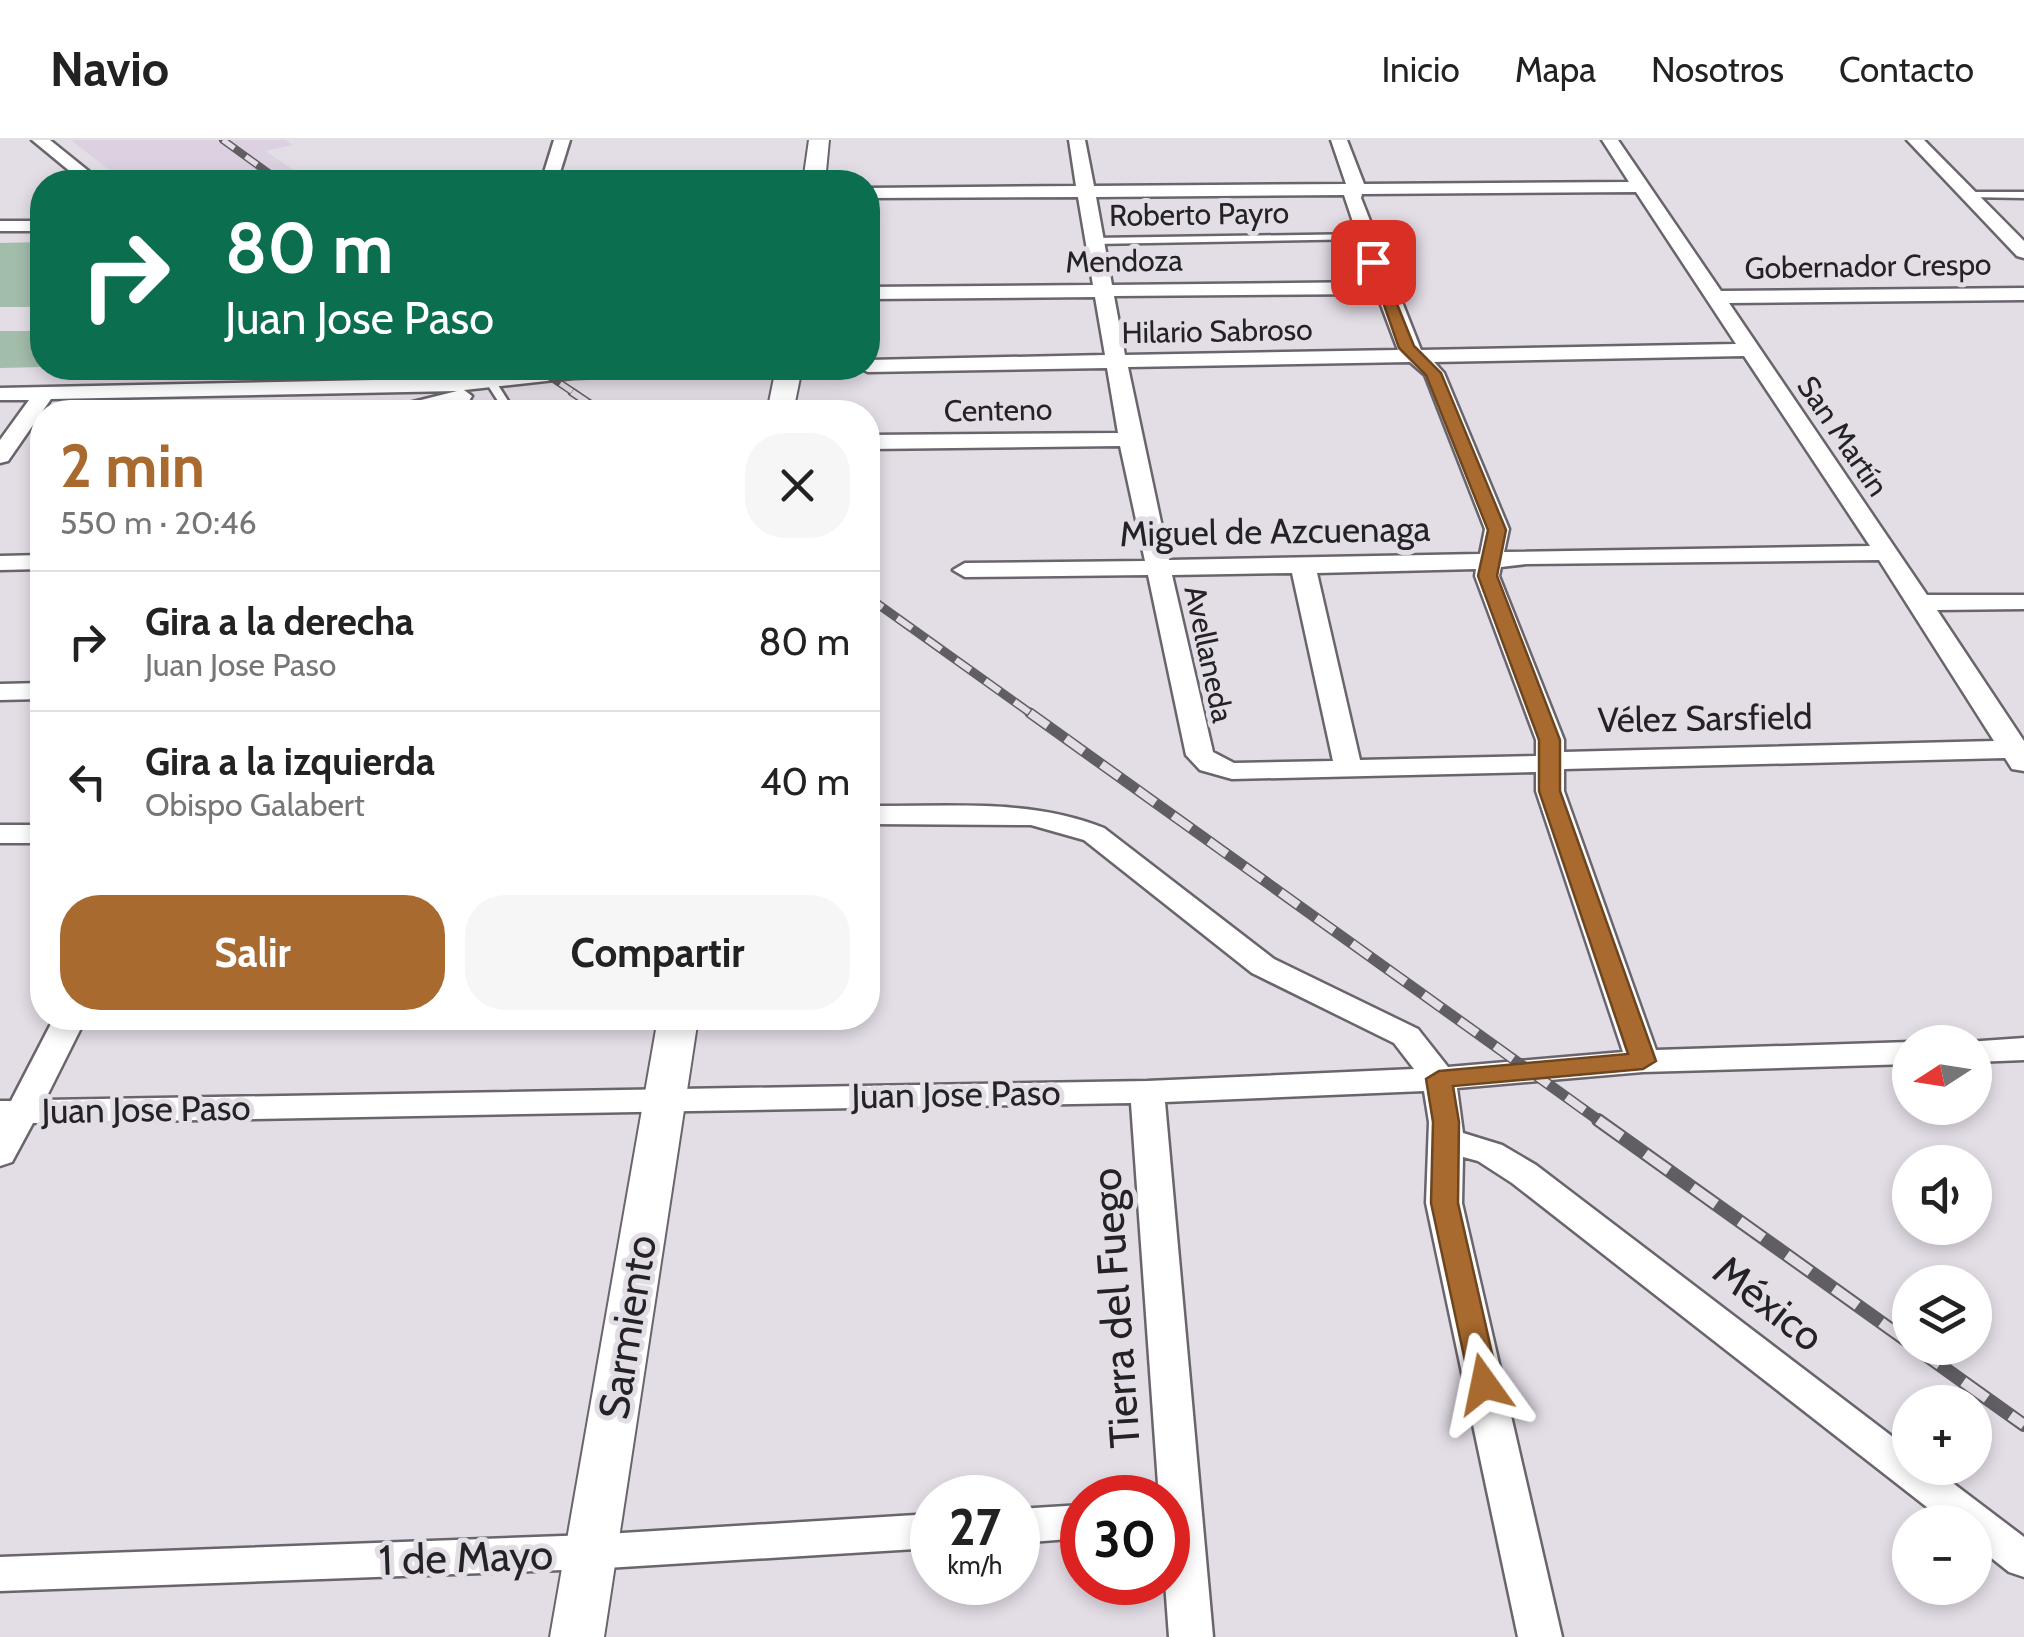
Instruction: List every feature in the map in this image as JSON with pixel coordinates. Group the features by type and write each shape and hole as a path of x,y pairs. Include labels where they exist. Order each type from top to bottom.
{"street":[{"path":"40,140 78,170"},
{"path":"553,170 562,140"},
{"path":"815,170 819,140"},
{"name":"Avellaneda","path":"1077,140 1130,439 1200,754 1210,764"},
{"path":"1339,140 1355,183 1352,191 1382,288 1407,348 1434,373 1497,530 1488,576 1550,740 1550,791 1643,1061"},
{"name":"San Martín","path":"1610,140 2020,755"},
{"path":"1914,140 2024,252"},
{"path":"880,193 1640,187"},
{"path":"0,226 30,226"},
{"name":"Mendoza","path":"880,293 1382,288"},
{"name":"Gobernador Crespo","path":"1712,297 2024,294"},
{"name":"Hilario Sabroso","path":"880,366 1748,350"},
{"path":"0,394 273,380"},
{"path":"448,400 522,380"},
{"path":"40,400 45,393"},
{"path":"0,456 30,414"},
{"name":"Centeno","path":"880,442 1130,439"},
{"name":"Miguel de Azcuenaga","path":"965,570 1456,564 1493,560 1885,553"},
{"path":"0,563 30,562"},
{"path":"1304,566 1348,768"},
{"path":"1920,603 2024,602"},
{"path":"0,692 30,691"},
{"name":"Vélez Sarsfield","path":"1210,764 1232,771 1520,766 1591,757 2020,755"},
{"path":"880,815 1030,816 1061,821 1094,834 1262,966 1406,1036 1439,1079 1446,1140 1444,1203 1540,1637"},
{"path":"0,834 30,834"},
{"path":"0,1154 11,1111 62,1030"},
{"name":"Sarmiento","path":"577,1637 676,1030"},
{"path":"1992,1051 2024,1050"},
{"name":"Juan Jose Paso","path":"11,1111 665,1097 1147,1092 1439,1079 1643,1061 1892,1054"},
{"name":"Tierra del Fuego","path":"1147,1092 1170,1475"},
{"name":"México","path":"1446,1140 1490,1153 1524,1174 2024,1560"},
{"name":"1 de Mayo","path":"0,1574 590,1552 910,1532"},
{"name":"Tierra del Fuego","path":"1186,1605 1190,1637"}],"lane":[{"path":"1968,195 2024,195"},
{"name":"Roberto Payro","path":"1094,241 1365,237"},
{"path":"494,388 502,400"}],"shaded area":[{"path":"71,140 285,140 293,145 265,151 294,170 109,170"}],"green space":[{"path":"30,242 30,307 0,307 0,243"},
{"path":"0,331 30,331 30,367 0,368"}],"railway":[{"path":"223,140 264,170"},
{"path":"555,380 576,394"},
{"path":"572,392 584,400"},
{"path":"880,606 1033,715"},
{"path":"1030,713 1601,1122"},
{"path":"1598,1120 1892,1330"},
{"path":"1940,1365 2024,1425"}],"route":[{"path":"1373,262 1407,348 1434,373 1497,530 1488,576 1550,740 1550,791 1643,1061 1439,1079 1446,1122 1444,1203 1484,1384"}]}
